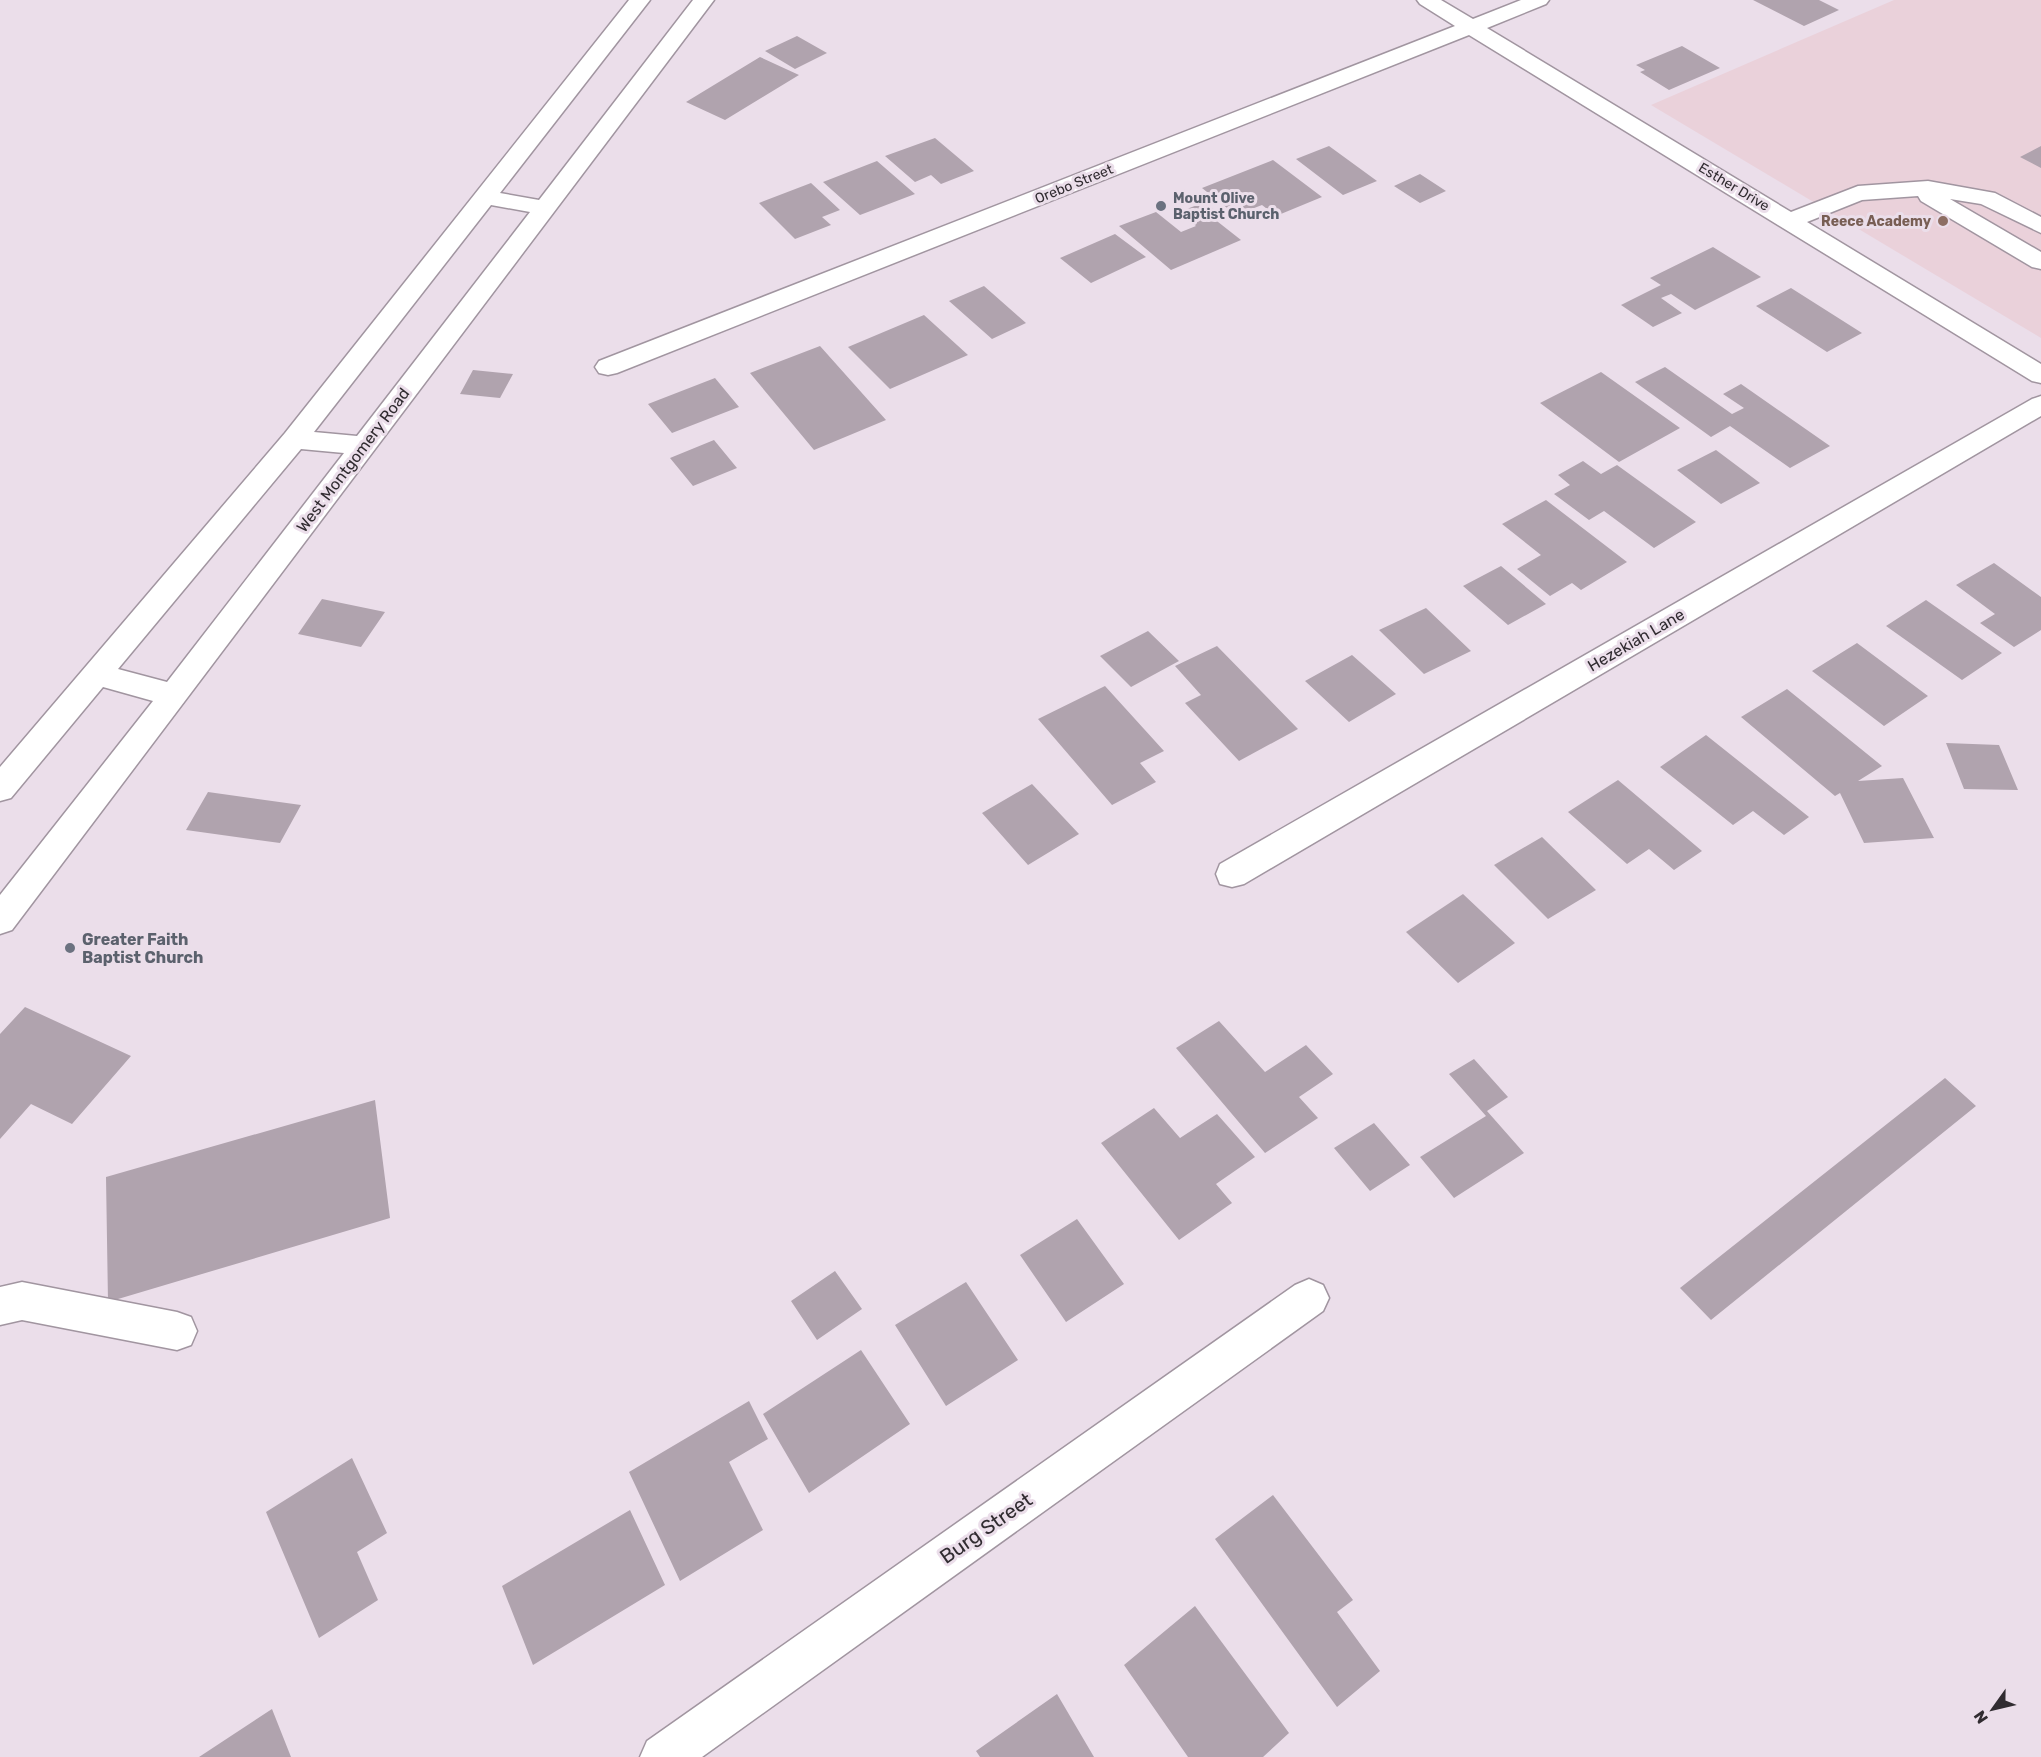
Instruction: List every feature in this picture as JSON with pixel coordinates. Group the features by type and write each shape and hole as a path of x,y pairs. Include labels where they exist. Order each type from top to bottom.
{"street":[{"path":"0,789 294,439 640,0"},
{"name":"West Montgomery Road","path":"0,920 704,0"},
{"name":"Esther Drive","path":"1427,0 2041,375"},
{"name":"Orebo Street","path":"608,367 1539,0"},
{"path":"1790,221 1858,194 1928,188 1987,198 2041,226"},
{"path":"1916,189 2041,262"},
{"path":"485,197 544,208"},
{"name":"Hezekiah Lane","path":"1232,874 2041,405"},
{"path":"294,439 364,446"},
{"path":"97,674 174,695"},
{"name":"Burg Street","path":"663,1757 1309,1298"},
{"path":"0,1306 22,1301 177,1331"}],"shaded area":[{"name":"Reece Academy","path":"1894,0 2041,0 2041,338 1651,105"}],"building":[{"path":"1753,0 1819,0 1839,10 1804,26"},
{"path":"797,36 827,53 795,69 765,51"},
{"path":"1682,46 1720,68 1669,90 1640,72 1645,70 1636,65"},
{"path":"760,57 799,75 725,120 686,102"},
{"path":"935,138 974,171 941,184 931,175 915,182 885,156"},
{"path":"1329,146 1377,181 1343,195 1296,159"},
{"path":"2041,146 2041,168 2020,157"},
{"path":"1273,160 1322,197 1276,216 1262,205 1236,215 1202,188"},
{"path":"877,161 915,194 860,215 823,182"},
{"path":"1420,174 1446,191 1420,203 1394,186"},
{"path":"811,183 840,210 822,217 831,225 795,239 759,203"},
{"path":"1205,202 1221,215 1213,218 1241,240 1171,270 1119,226 1156,212 1181,232 1196,226 1179,212"},
{"path":"1115,234 1146,257 1091,283 1060,258"},
{"path":"1713,247 1761,277 1695,310 1671,294 1661,298 1682,313 1653,327 1621,305 1661,285 1650,278"},
{"path":"984,286 1026,323 992,339 949,301"},
{"path":"1791,288 1862,333 1827,352 1756,306"},
{"path":"924,315 968,355 890,389 848,347"},
{"path":"820,346 886,420 814,450 750,373"},
{"path":"1665,367 1732,414 1744,408 1723,394 1741,384 1830,446 1790,468 1730,426 1711,437 1635,382"},
{"path":"473,370 513,374 500,398 460,394"},
{"path":"1601,372 1680,428 1619,462 1540,403"},
{"path":"715,378 739,407 672,433 648,404"},
{"path":"714,440 737,468 693,486 670,458"},
{"path":"1716,450 1760,483 1721,504 1677,470"},
{"path":"1583,461 1601,474 1617,465 1696,522 1654,548 1604,511 1589,520 1554,494 1570,485 1558,475"},
{"path":"1546,500 1627,562 1581,590 1572,583 1550,596 1517,569 1541,555 1502,524"},
{"path":"1994,563 2041,597 2041,630 2014,647 1980,623 1995,614 1956,585"},
{"path":"1501,566 1546,604 1508,625 1463,586"},
{"path":"322,599 385,612 361,647 298,634"},
{"path":"1926,600 2002,653 1962,680 1886,626"},
{"path":"1426,608 1471,651 1424,674 1379,630"},
{"path":"1148,631 1179,661 1131,687 1100,656"},
{"path":"1857,643 1928,696 1884,726 1812,671"},
{"path":"1217,646 1298,729 1239,761 1185,703 1201,695 1175,666"},
{"path":"1352,655 1396,694 1349,722 1305,681"},
{"path":"1105,686 1164,751 1140,763 1156,782 1112,805 1038,719"},
{"path":"1787,689 1882,766 1858,781 1903,778 1934,838 1864,843 1840,793 1835,796 1741,717"},
{"path":"1706,735 1809,817 1784,835 1753,811 1733,825 1660,767"},
{"path":"1946,743 1999,745 2018,790 1964,789"},
{"path":"1618,780 1702,851 1674,870 1649,849 1627,864 1568,812"},
{"path":"1032,784 1079,834 1028,865 982,813"},
{"path":"208,792 301,805 280,843 186,830"},
{"path":"1542,837 1596,890 1548,919 1494,865"},
{"path":"1463,894 1515,943 1458,983 1406,932"},
{"path":"25,1007 131,1056 72,1124 31,1104 0,1139 0,1034"},
{"path":"1219,1021 1265,1072 1306,1045 1333,1074 1299,1097 1318,1118 1265,1153 1176,1048"},
{"path":"1474,1059 1508,1097 1487,1111 1524,1153 1454,1198 1420,1157 1486,1116 1449,1074"},
{"path":"1945,1078 1976,1106 1711,1320 1680,1288"},
{"path":"375,1100 390,1218 108,1302 106,1177"},
{"path":"1154,1108 1180,1138 1217,1114 1255,1157 1216,1184 1232,1203 1179,1240 1101,1143"},
{"path":"1374,1123 1410,1165 1370,1191 1334,1148"},
{"path":"1077,1219 1124,1284 1066,1322 1020,1255"},
{"path":"835,1271 862,1309 817,1340 791,1301"},
{"path":"966,1282 1018,1360 946,1406 895,1325"},
{"path":"861,1350 910,1424 809,1493 763,1414"},
{"path":"749,1401 768,1439 729,1462 763,1530 680,1581 629,1472"},
{"path":"352,1458 387,1533 357,1552 378,1600 319,1638 266,1512"},
{"path":"1273,1495 1353,1600 1337,1612 1380,1671 1337,1707 1215,1539"},
{"path":"630,1510 665,1585 533,1665 502,1586"},
{"path":"1195,1606 1289,1733 1263,1757 1188,1757 1124,1665"},
{"path":"1057,1694 1094,1757 980,1757 976,1751"},
{"path":"272,1709 291,1757 199,1757"}],"place":[{"name":"Mount Olive Baptist Church","path":"1161,206"},
{"name":"Reece Academy","path":"1943,221"},
{"name":"Greater Faith Baptist Church","path":"70,948"}]}
